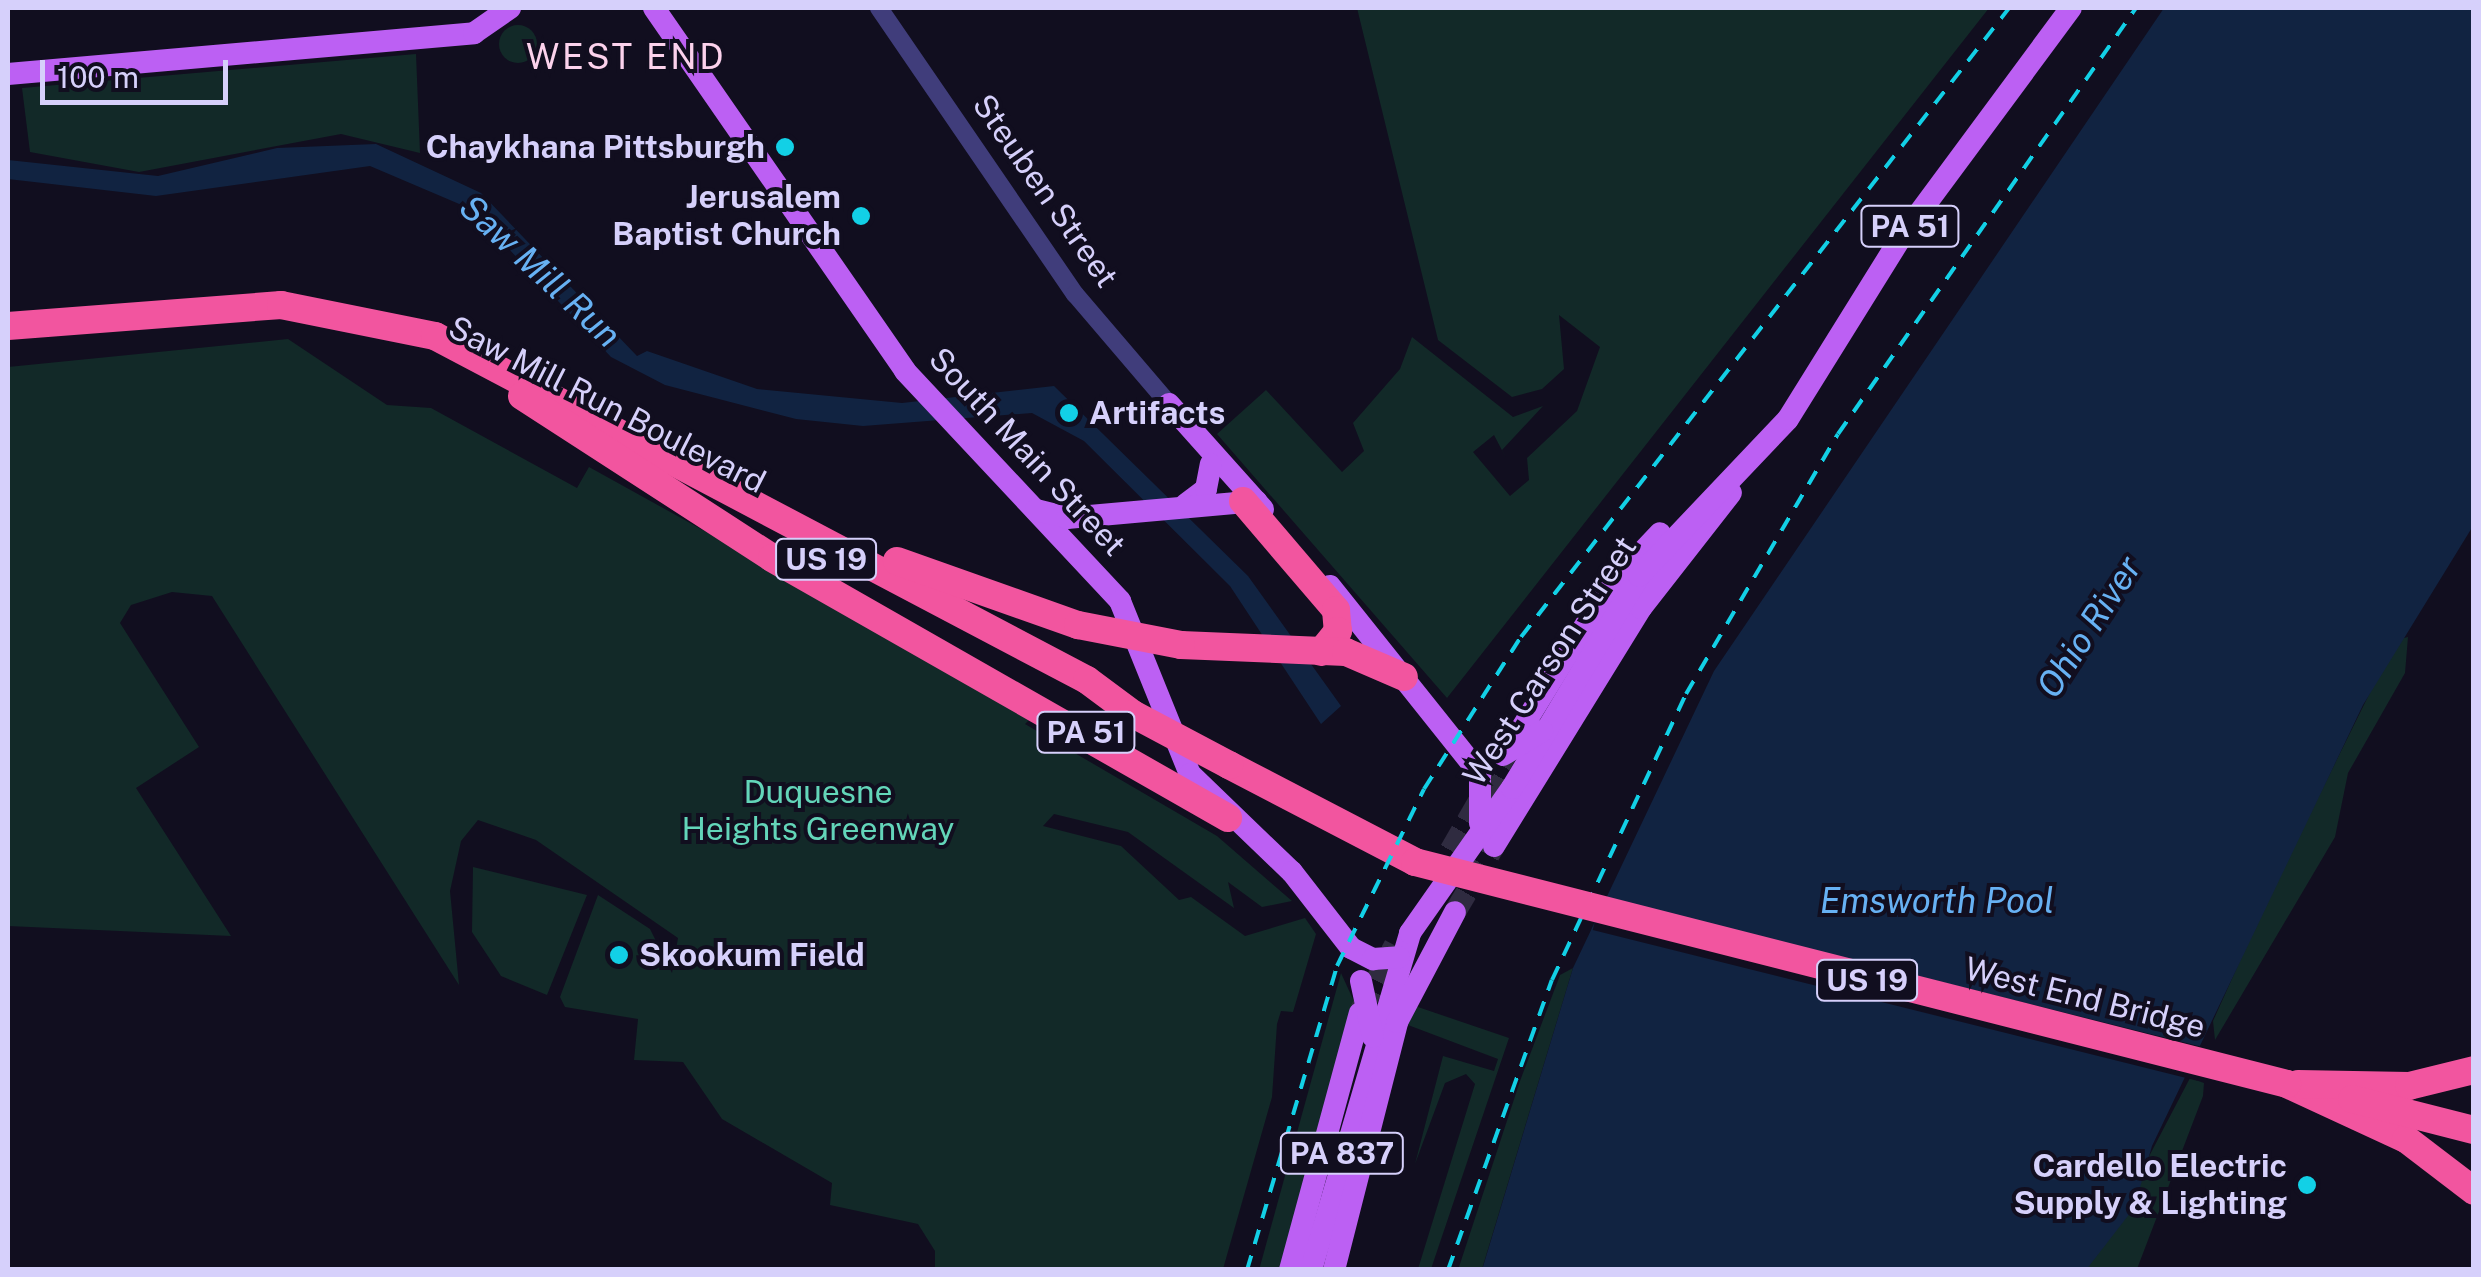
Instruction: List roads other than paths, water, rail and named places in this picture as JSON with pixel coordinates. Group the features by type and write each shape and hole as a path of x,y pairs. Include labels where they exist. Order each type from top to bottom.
{"highway":[{"name":"Saw Mill Run Boulevard","path":"8,326 248,304 378,318 479,355 756,503 1133,714 1446,876"},
{"name":"Saw Mill Run Boulevard","path":"8,342 313,323 430,351 522,396 1080,694 1133,714"},
{"name":"PA 51","path":"522,396 772,558 1228,818"},
{"path":"1249,501 1336,610 1338,631 1321,652"},
{"path":"756,503 1078,625 1180,645 1358,654 1404,676"},
{"name":"West End Bridge","path":"1446,876 2474,1130"},
{"name":"US 19","path":"2287,1084 2409,1086 2474,1070"},
{"path":"2287,1084 2415,1144 2474,1191"}],"main road":[{"path":"8,74 474,33 510,8"},
{"name":"South Main Street","path":"654,8 927,398 1090,565 1134,628 1176,752 1228,818 1292,872 1342,938"},
{"name":"West Carson Street","path":"1310,1270 1373,1037 1399,957 1446,876 1480,822 1512,788 1542,731 1646,566 1760,451 1900,239 2072,8"},
{"name":"Steuben Street","path":"1169,404 1211,464 1249,501"},
{"name":"Steuben Street","path":"1169,404 1249,501 1479,760"},
{"path":"1494,846 1648,598 1760,451"},
{"path":"1184,505 1206,489 1211,464"},
{"path":"1514,739 1622,569 1716,493"},
{"path":"1036,510 1066,518 1249,501"},
{"path":"1090,565 1088,533 1120,512"},
{"name":"PA 51","path":"1479,760 1515,752 1542,731"},
{"path":"1479,760 1480,822"},
{"path":"1334,1270 1397,1022 1455,912"},
{"name":"PA 51","path":"1342,938 1373,960 1399,957"},
{"name":"PA 837","path":"1342,938 1361,981 1373,1037"},
{"path":"1290,1270 1360,1013"}],"street":[{"name":"Steuben Street","path":"879,8 1075,294 1169,404"}],"water":[{"name":"Emsworth Pool","path":"2164,8 2473,8 2473,526 2363,705 2152,1146 2134,1208 2086,1270 1482,1270 1573,968 1714,671"},
{"name":"Saw Mill Run","path":"376,144 481,193 637,356 647,351 757,389 902,403 1054,386 1248,576 1341,706 1321,724 1230,586 1084,441 1032,413 863,426 796,419 665,385 611,357 471,209 370,166 156,196 8,179 8,160 158,176 277,148"}],"tunnel":[{"path":"1434,879 1513,742"},
{"path":"1455,912 1494,846"},
{"path":"1361,1010 1395,945"}],"railway":[{"path":"1247,1270 1337,966 1424,789 1521,637 2009,8"},
{"path":"1448,1270 1552,980 1686,694 1838,434 2136,8"}],"place":[{"name":"Chaykhana Pittsburgh","path":"785,147"},
{"name":"Jerusalem Baptist Church","path":"861,216"},
{"name":"Artifacts","path":"1069,413"},
{"name":"Skookum Field","path":"619,955"},
{"name":"Cardello Electric Supply & Lighting","path":"2307,1185"}],"district":[{"name":"WEST END","path":"626,57"}],"water label":[{"name":"Ohio River","path":"2089,627"}],"park label":[{"name":"Duquesne Heights Greenway","path":"818,812"}]}
